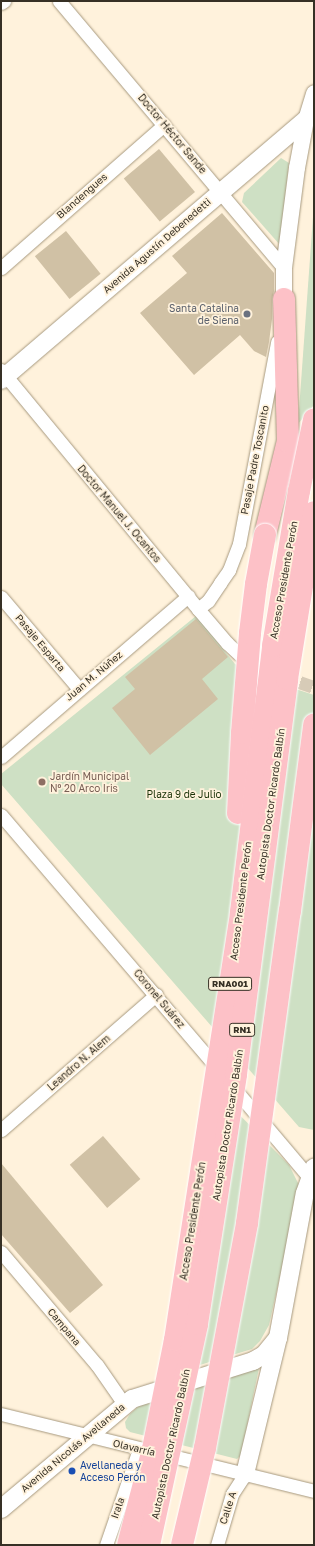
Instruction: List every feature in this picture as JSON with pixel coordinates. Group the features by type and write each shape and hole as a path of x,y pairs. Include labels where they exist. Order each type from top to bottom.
{"highway":[{"path":"231,972 242,733 250,633 256,584 265,536 288,440 284,299"},
{"name":"Acceso Presidente Perón","path":"128,1545 153,1449 175,1340 241,912 272,646 299,491 314,420"},
{"name":"Autopista Doctor Ricardo Balbín","path":"149,1545 197,1324 236,1074 286,686 314,512"},
{"path":"182,1545 207,1441 247,1223 314,725"},
{"path":"290,911 314,806"}],"main road":[{"name":"Avenida Agustín Debenedetti","path":"3,376 310,116"},
{"path":"245,1474 278,1338 305,1193 312,1177"},
{"name":"Avenida Nicolás Avellaneda","path":"1,1509 124,1404 142,1395 253,1361 264,1355 278,1338"}],"street":[{"name":"Doctor Héctor Sande","path":"59,1 284,268"},
{"path":"284,299 284,268 314,93"},
{"name":"Blandengues","path":"1,268 164,125"},
{"name":"Pasaje Padre Toscanito","path":"198,609 208,601 229,570 239,544 284,299"},
{"name":"Doctor Manuel J. Ocantos","path":"3,376 198,609 227,643 240,655"},
{"name":"Juan M. Núñez","path":"1,757 188,596"},
{"name":"Pasaje Esparta","path":"1,597 79,689"},
{"name":"Coronel Suárez","path":"1,815 312,1177"},
{"name":"Leandro N. Alem","path":"1,1130 156,995"},
{"name":"Campana","path":"1,1252 97,1365 124,1404"},
{"name":"Olavarría","path":"1,1414 314,1492"},
{"name":"Irala","path":"106,1545 139,1448"},
{"name":"Calle A","path":"216,1545 232,1494 245,1474"}],"green space":[{"path":"281,158 289,163 280,245 242,202 244,193"},
{"path":"314,203 314,405 298,424"},
{"name":"Plaza 9 de Julio","path":"196,616 235,664 262,678 314,695 314,1130 299,1127 1,784 1,774"},
{"path":"209,1084 289,1165 300,1187 269,1325 260,1341 252,1349 164,1376"},
{"path":"260,1363 241,1455 237,1459 130,1432 126,1428 125,1422 130,1414 139,1406"}],"building":[{"path":"159,149 195,192 160,221 124,179"},
{"path":"222,213 274,273 272,319 269,342 266,357 254,351 240,335 194,375 140,313 187,273 172,256"},
{"path":"66,231 101,274 70,299 35,256"},
{"path":"196,619 228,657 202,679 218,699 150,755 112,708 135,689 125,677"},
{"path":"103,1136 140,1179 107,1208 70,1165"},
{"path":"1,1163 103,1285 70,1313 1,1234"}],"tunnel":[{"path":"282,676 314,687"}],"place":[{"name":"Santa Catalina de Siena","path":"247,314"},
{"name":"Jardín Municipal Nº 20 Arco Iris","path":"42,782"},
{"name":"Avellaneda y Acceso Perón","path":"72,1471"}]}
